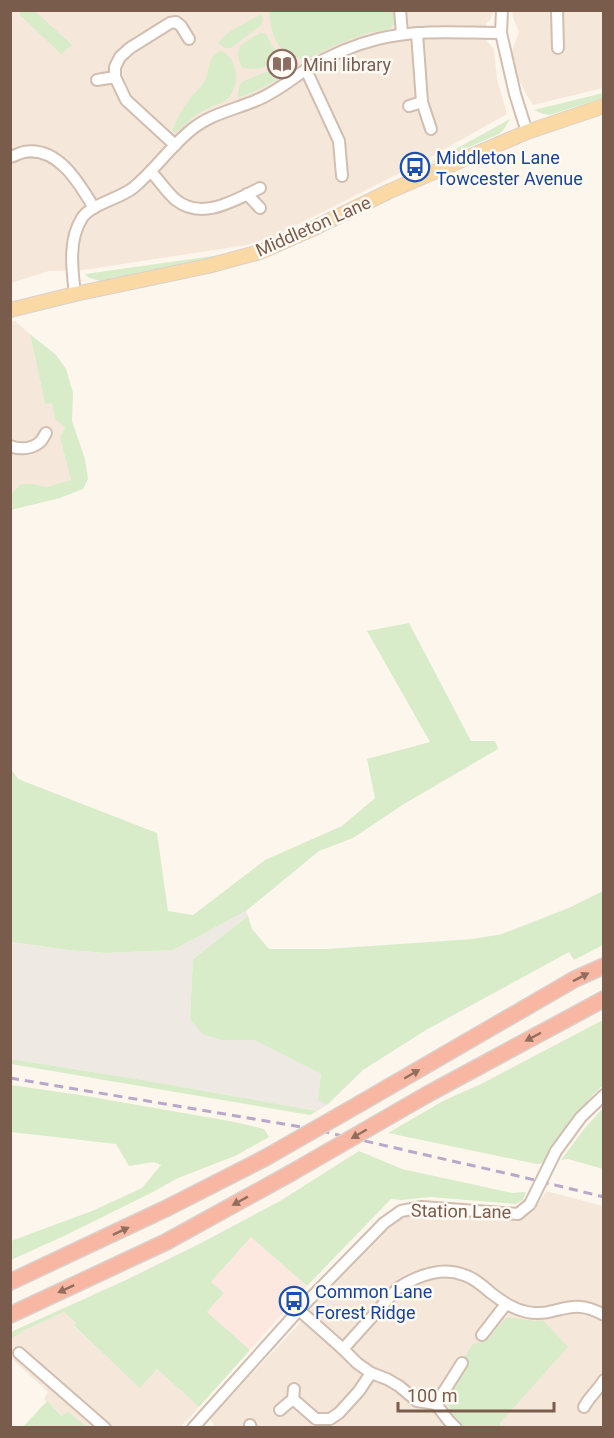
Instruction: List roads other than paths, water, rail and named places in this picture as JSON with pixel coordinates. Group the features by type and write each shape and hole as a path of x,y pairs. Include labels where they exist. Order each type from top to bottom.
{"highway":[{"path":"10,1282 150,1217 265,1158 575,979 603,966"},
{"path":"10,1315 166,1242 428,1094 603,999"}],"main road":[{"name":"Middleton Lane","path":"10,310 208,266 260,252 390,191 527,132 603,106"}],"street":[{"path":"400,10 402,34"},
{"path":"502,10 501,33 515,94 527,132"},
{"path":"557,10 558,48"},
{"path":"175,145 126,100 115,77 115,67 120,57 130,48 164,26 176,22 189,39"},
{"path":"417,33 423,102 431,129"},
{"path":"75,294 71,267 74,238 82,217 94,208 130,190 151,172 191,129 207,119 256,101 331,56 376,39 417,33 501,33"},
{"path":"306,70 339,141 342,176"},
{"path":"97,80 115,77"},
{"path":"409,106 423,102"},
{"path":"10,157 23,152 39,152 54,157 78,183 94,208"},
{"path":"151,172 176,200 184,206 195,208 219,207 260,188"},
{"path":"248,194 260,208"},
{"path":"10,446 21,449 32,446 40,442 46,432"},
{"name":"Station Lane","path":"299,1310 384,1223 401,1211 422,1207 518,1214 530,1204 556,1151 581,1117 603,1095"},
{"path":"343,1349 399,1288 410,1280 443,1272 465,1275 513,1308 542,1313 573,1306 593,1309 603,1315"},
{"path":"482,1335 506,1304"},
{"path":"193,1428 204,1423 299,1310 357,1363 399,1386 417,1401 436,1404 456,1428"},
{"path":"19,1353 105,1428"},
{"path":"436,1404 462,1363"},
{"path":"280,1410 294,1394 315,1419 330,1419 348,1405 371,1372"},
{"path":"584,1407 603,1380"}],"railway":[{"path":"10,1078 308,1128 604,1197"}],"place":[{"name":"Mini library","path":"282,64"},
{"name":"Middleton Lane Towcester Avenue","path":"415,167"},
{"name":"Common Lane Forest Ridge","path":"294,1301"}]}
